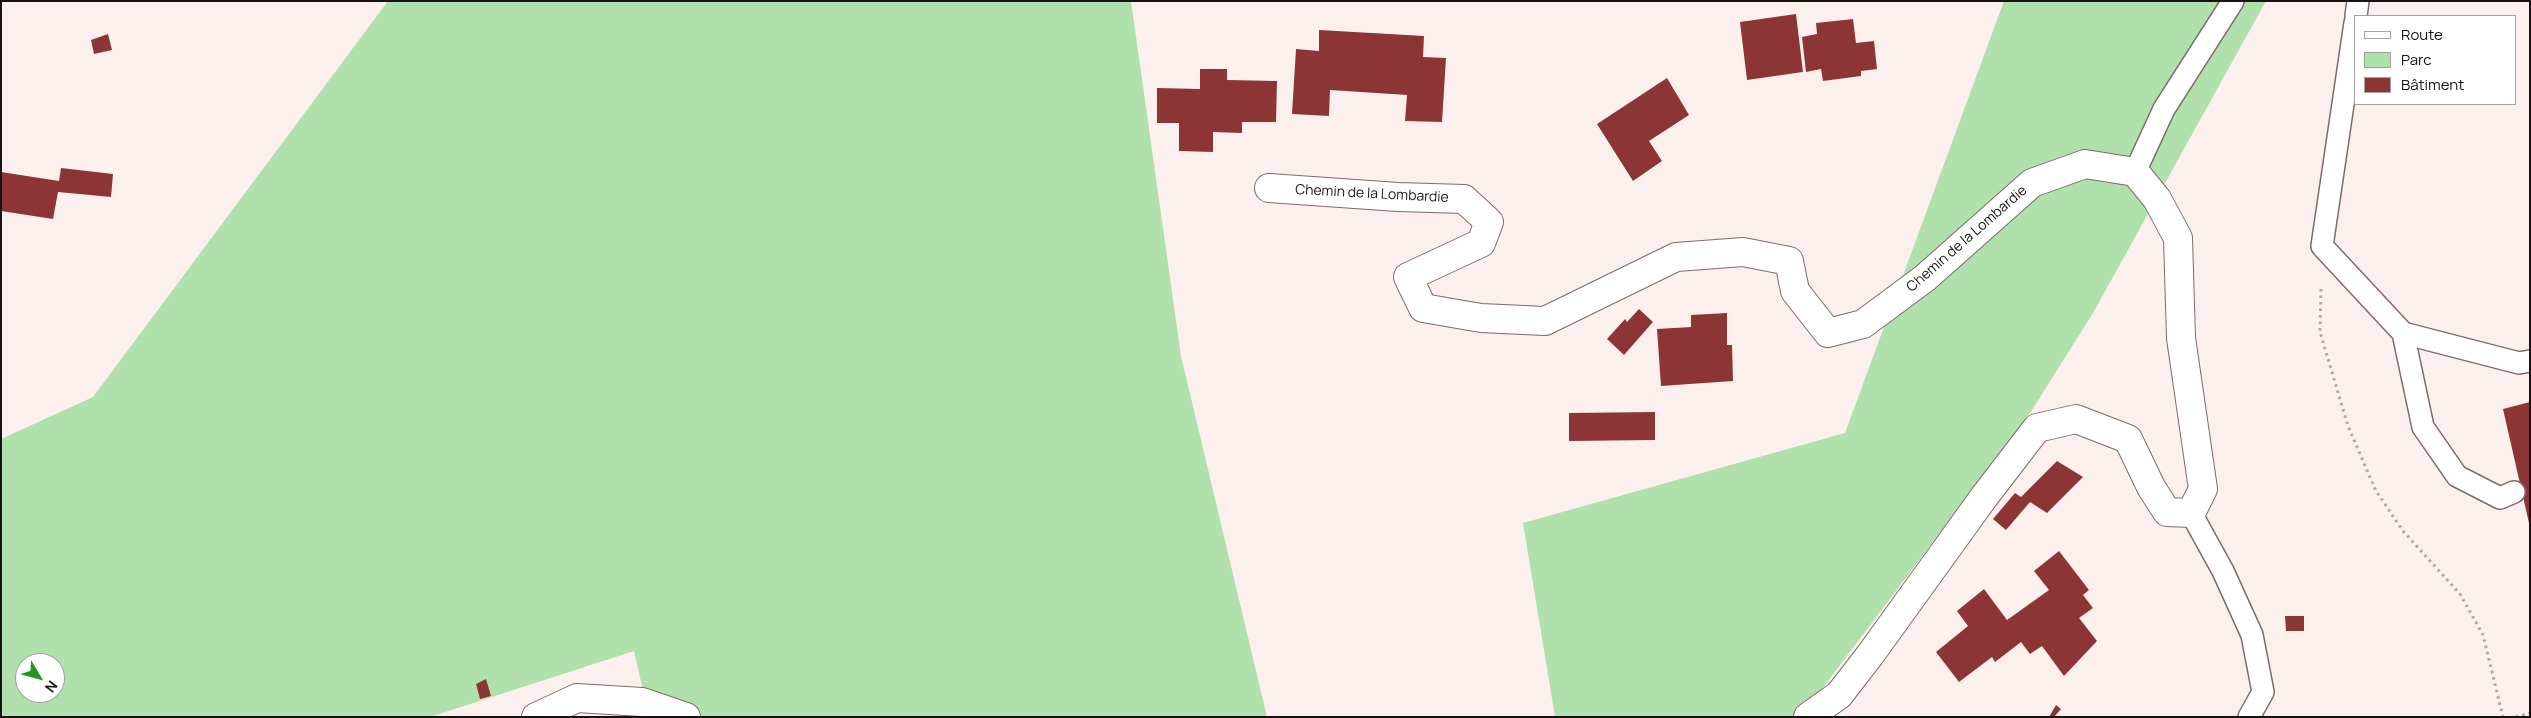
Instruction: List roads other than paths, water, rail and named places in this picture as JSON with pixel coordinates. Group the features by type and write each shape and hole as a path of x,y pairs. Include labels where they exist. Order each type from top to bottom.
{"street":[{"name":"Chemin de la Lombardie","path":"1269,188 1398,197 1464,199 1489,222 1481,243 1408,278 1423,308 1481,318 1545,321 1676,258 1743,252 1788,261 1795,291 1828,333 1864,324 1925,278 2032,183 2085,164 2135,172"},
{"path":"1808,717 1839,695 2037,428 2076,419 2128,440 2151,487 2168,512 2191,512 2204,489 2181,338 2178,238 2158,199 2135,172"},
{"path":"536,717 577,698 642,702 686,717"}],"lane":[{"path":"2135,172 2164,109 2233,1"},
{"path":"2356,15 2358,1"},
{"path":"2354,30 2322,246 2404,333 2423,427 2457,476 2500,498 2514,492"},
{"path":"2404,333 2519,363 2530,361"},
{"path":"2191,512 2223,571 2252,635 2263,692 2249,717"}]}
